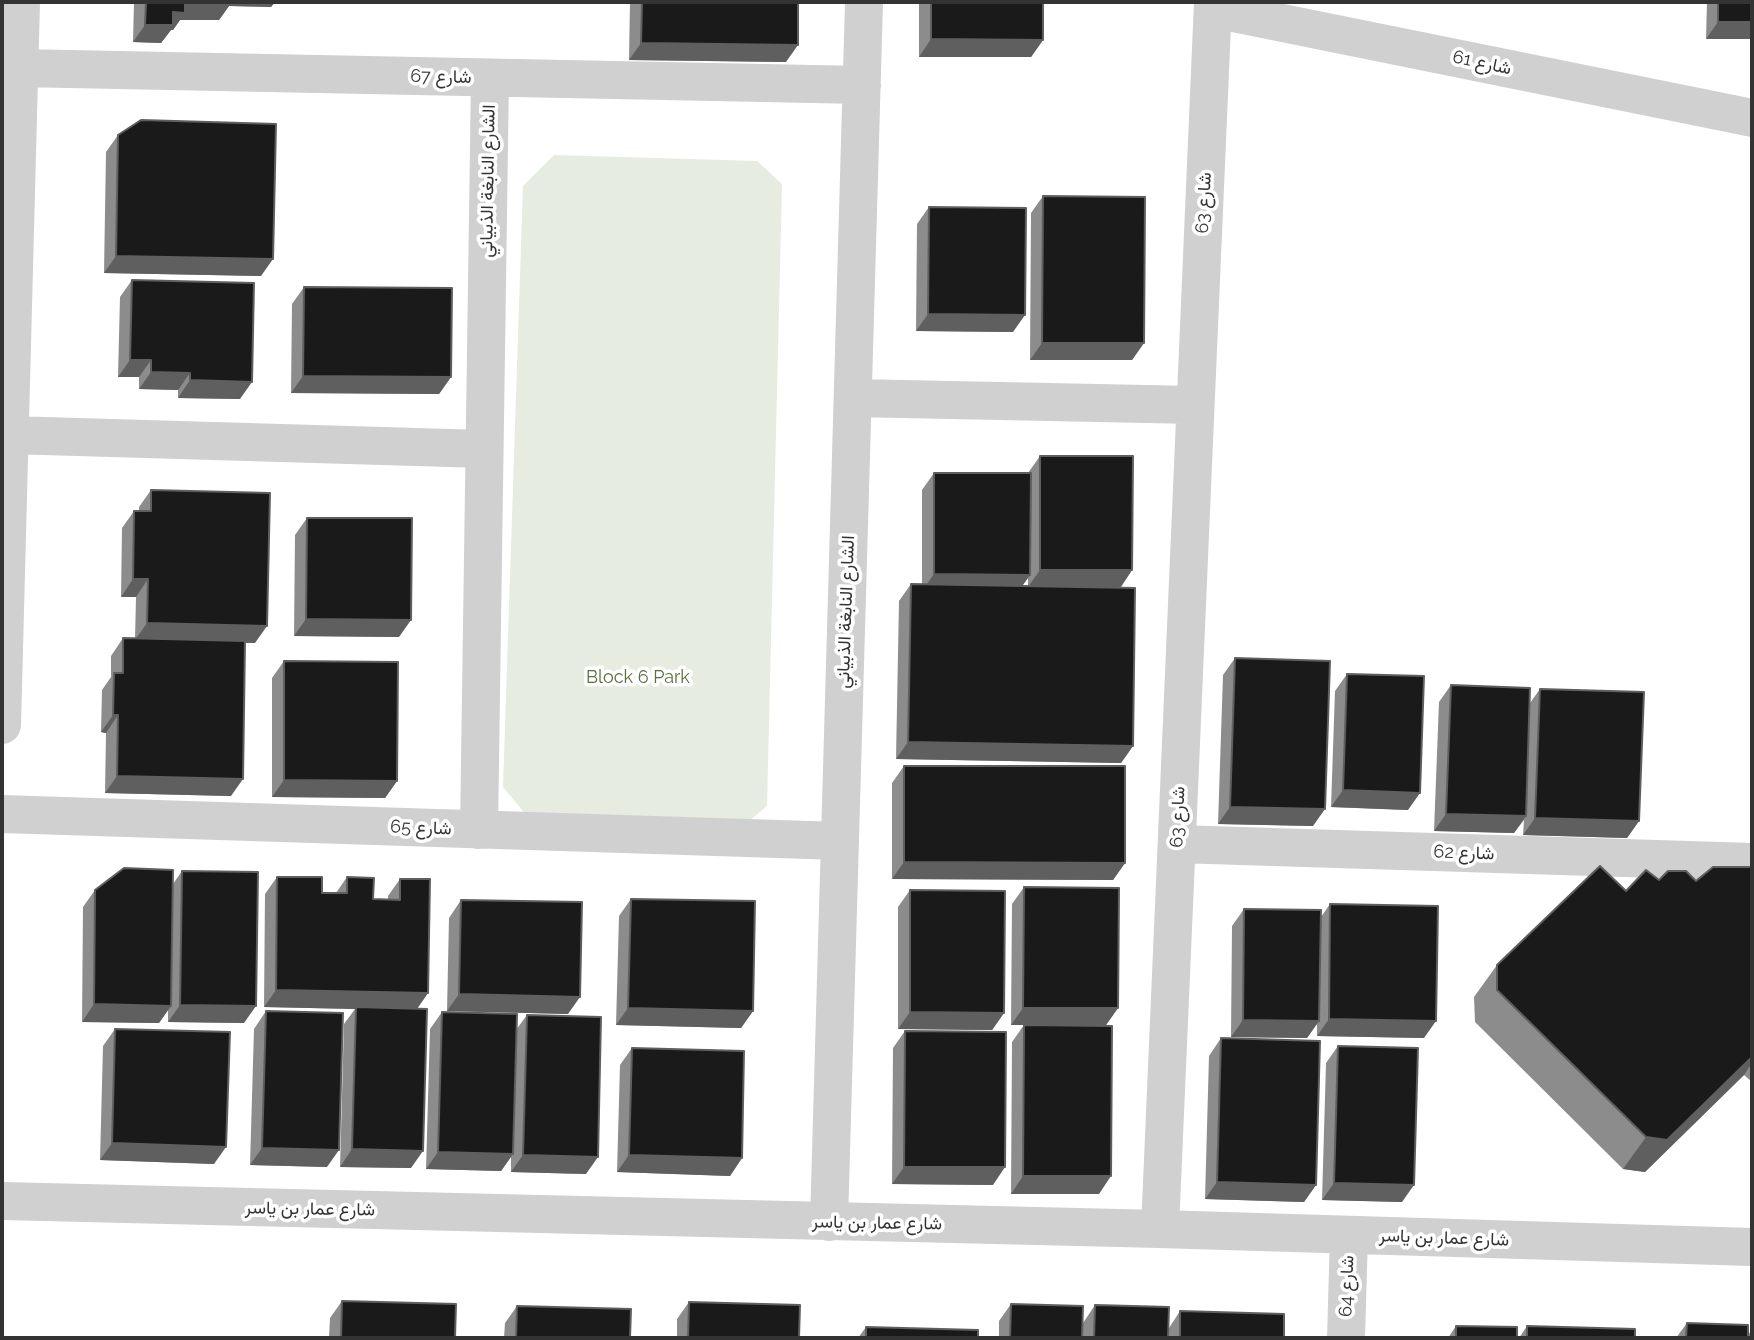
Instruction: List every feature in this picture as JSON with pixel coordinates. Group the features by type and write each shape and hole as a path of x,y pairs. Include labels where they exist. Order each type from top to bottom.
{"street":[{"path":"2,725 5,503 21,2"},
{"name":"الشارع النابغة الذبياني","path":"829,1222 864,2"},
{"name":"شارع 61","path":"1213,5 1752,118"},
{"name":"شارع 63","path":"1160,1229 1213,5"},
{"name":"شارع 67","path":"20,68 862,85"},
{"name":"الشارع النابغة الذبياني","path":"479,830 490,78"},
{"path":"853,398 1195,405"},
{"path":"9,435 484,449"},
{"name":"شارع 65","path":"2,814 840,841"},
{"name":"شارع 62","path":"1177,844 1752,862"},
{"name":"شارع عمار بن ياسر","path":"2,1201 1160,1229 1752,1247"},
{"name":"شارع 64","path":"1346,1338 1349,1235"}],"green space":[{"name":"Block 6 Park","path":"554,155 757,161 782,184 767,806 735,833 533,823 503,787 523,186"}],"building":[{"path":"146,2 185,2 185,13 173,12 173,25 145,25"},
{"path":"642,2 798,2 798,45 641,43"},
{"path":"931,2 1043,2 1043,40 931,39"},
{"path":"1718,2 1752,2 1752,22 1718,22"},
{"path":"141,120 276,124 273,259 116,256 118,135"},
{"path":"1043,196 1145,197 1144,343 1042,343"},
{"path":"929,207 1026,208 1025,315 928,314"},
{"path":"132,280 254,283 252,382 190,380 190,373 151,372 151,360 130,360"},
{"path":"304,287 452,288 451,377 303,376"},
{"path":"1040,456 1133,456 1132,570 1040,570"},
{"path":"934,473 1031,473 1030,575 934,574"},
{"path":"151,490 270,493 267,626 147,623 148,579 133,579 134,511 151,511"},
{"path":"307,518 412,518 411,620 306,619"},
{"path":"911,584 1135,588 1133,746 908,742"},
{"path":"123,638 245,641 243,779 117,776 118,715 113,715 114,673 123,673"},
{"path":"1235,658 1330,661 1325,809 1230,807"},
{"path":"284,661 398,662 397,781 284,780"},
{"path":"1347,674 1424,676 1420,793 1343,790"},
{"path":"1451,685 1530,688 1526,816 1446,814"},
{"path":"1540,689 1644,692 1639,821 1535,818"},
{"path":"904,766 1125,766 1125,863 904,862"},
{"path":"1600,866 1626,891 1646,870 1659,880 1668,871 1686,871 1696,881 1713,867 1752,867 1752,1057 1667,1140 1646,1137 1497,990 1497,965"},
{"path":"124,868 173,870 171,1006 94,1004 95,890"},
{"path":"182,871 258,872 256,1006 180,1005"},
{"path":"277,877 322,877 322,893 347,893 347,877 374,878 373,899 400,900 400,879 430,879 428,993 276,990"},
{"path":"1024,887 1119,888 1118,1008 1023,1008"},
{"path":"910,890 1005,891 1004,1013 910,1012"},
{"path":"631,899 755,901 753,1011 628,1008"},
{"path":"461,900 582,902 580,997 459,994"},
{"path":"1330,904 1438,906 1436,1021 1329,1019"},
{"path":"1244,909 1321,910 1319,1021 1243,1020"},
{"path":"356,1007 427,1009 423,1151 352,1149"},
{"path":"266,1011 343,1013 339,1150 262,1148"},
{"path":"442,1012 517,1014 513,1154 438,1152"},
{"path":"527,1015 601,1017 598,1157 523,1155"},
{"path":"1024,1025 1112,1026 1111,1176 1023,1176"},
{"path":"115,1029 230,1032 226,1147 112,1143"},
{"path":"905,1031 1006,1032 1005,1167 904,1167"},
{"path":"1221,1038 1320,1041 1316,1185 1217,1182"},
{"path":"1338,1046 1418,1048 1414,1185 1334,1183"},
{"path":"632,1048 744,1051 742,1158 629,1155"},
{"path":"342,1301 456,1304 455,1338 341,1338"},
{"path":"689,1302 800,1305 799,1338 688,1338"},
{"path":"1011,1304 1083,1306 1082,1338 1010,1338"},
{"path":"1095,1305 1169,1307 1168,1338 1094,1338"},
{"path":"517,1306 631,1309 630,1338 516,1338"},
{"path":"1180,1311 1284,1314 1284,1338 1180,1338"},
{"path":"1687,1323 1748,1325 1748,1338 1686,1338"},
{"path":"1456,1326 1517,1327 1517,1338 1456,1338"},
{"path":"1527,1326 1635,1329 1635,1338 1527,1338"},
{"path":"866,1327 978,1330 978,1338 866,1338"}]}
